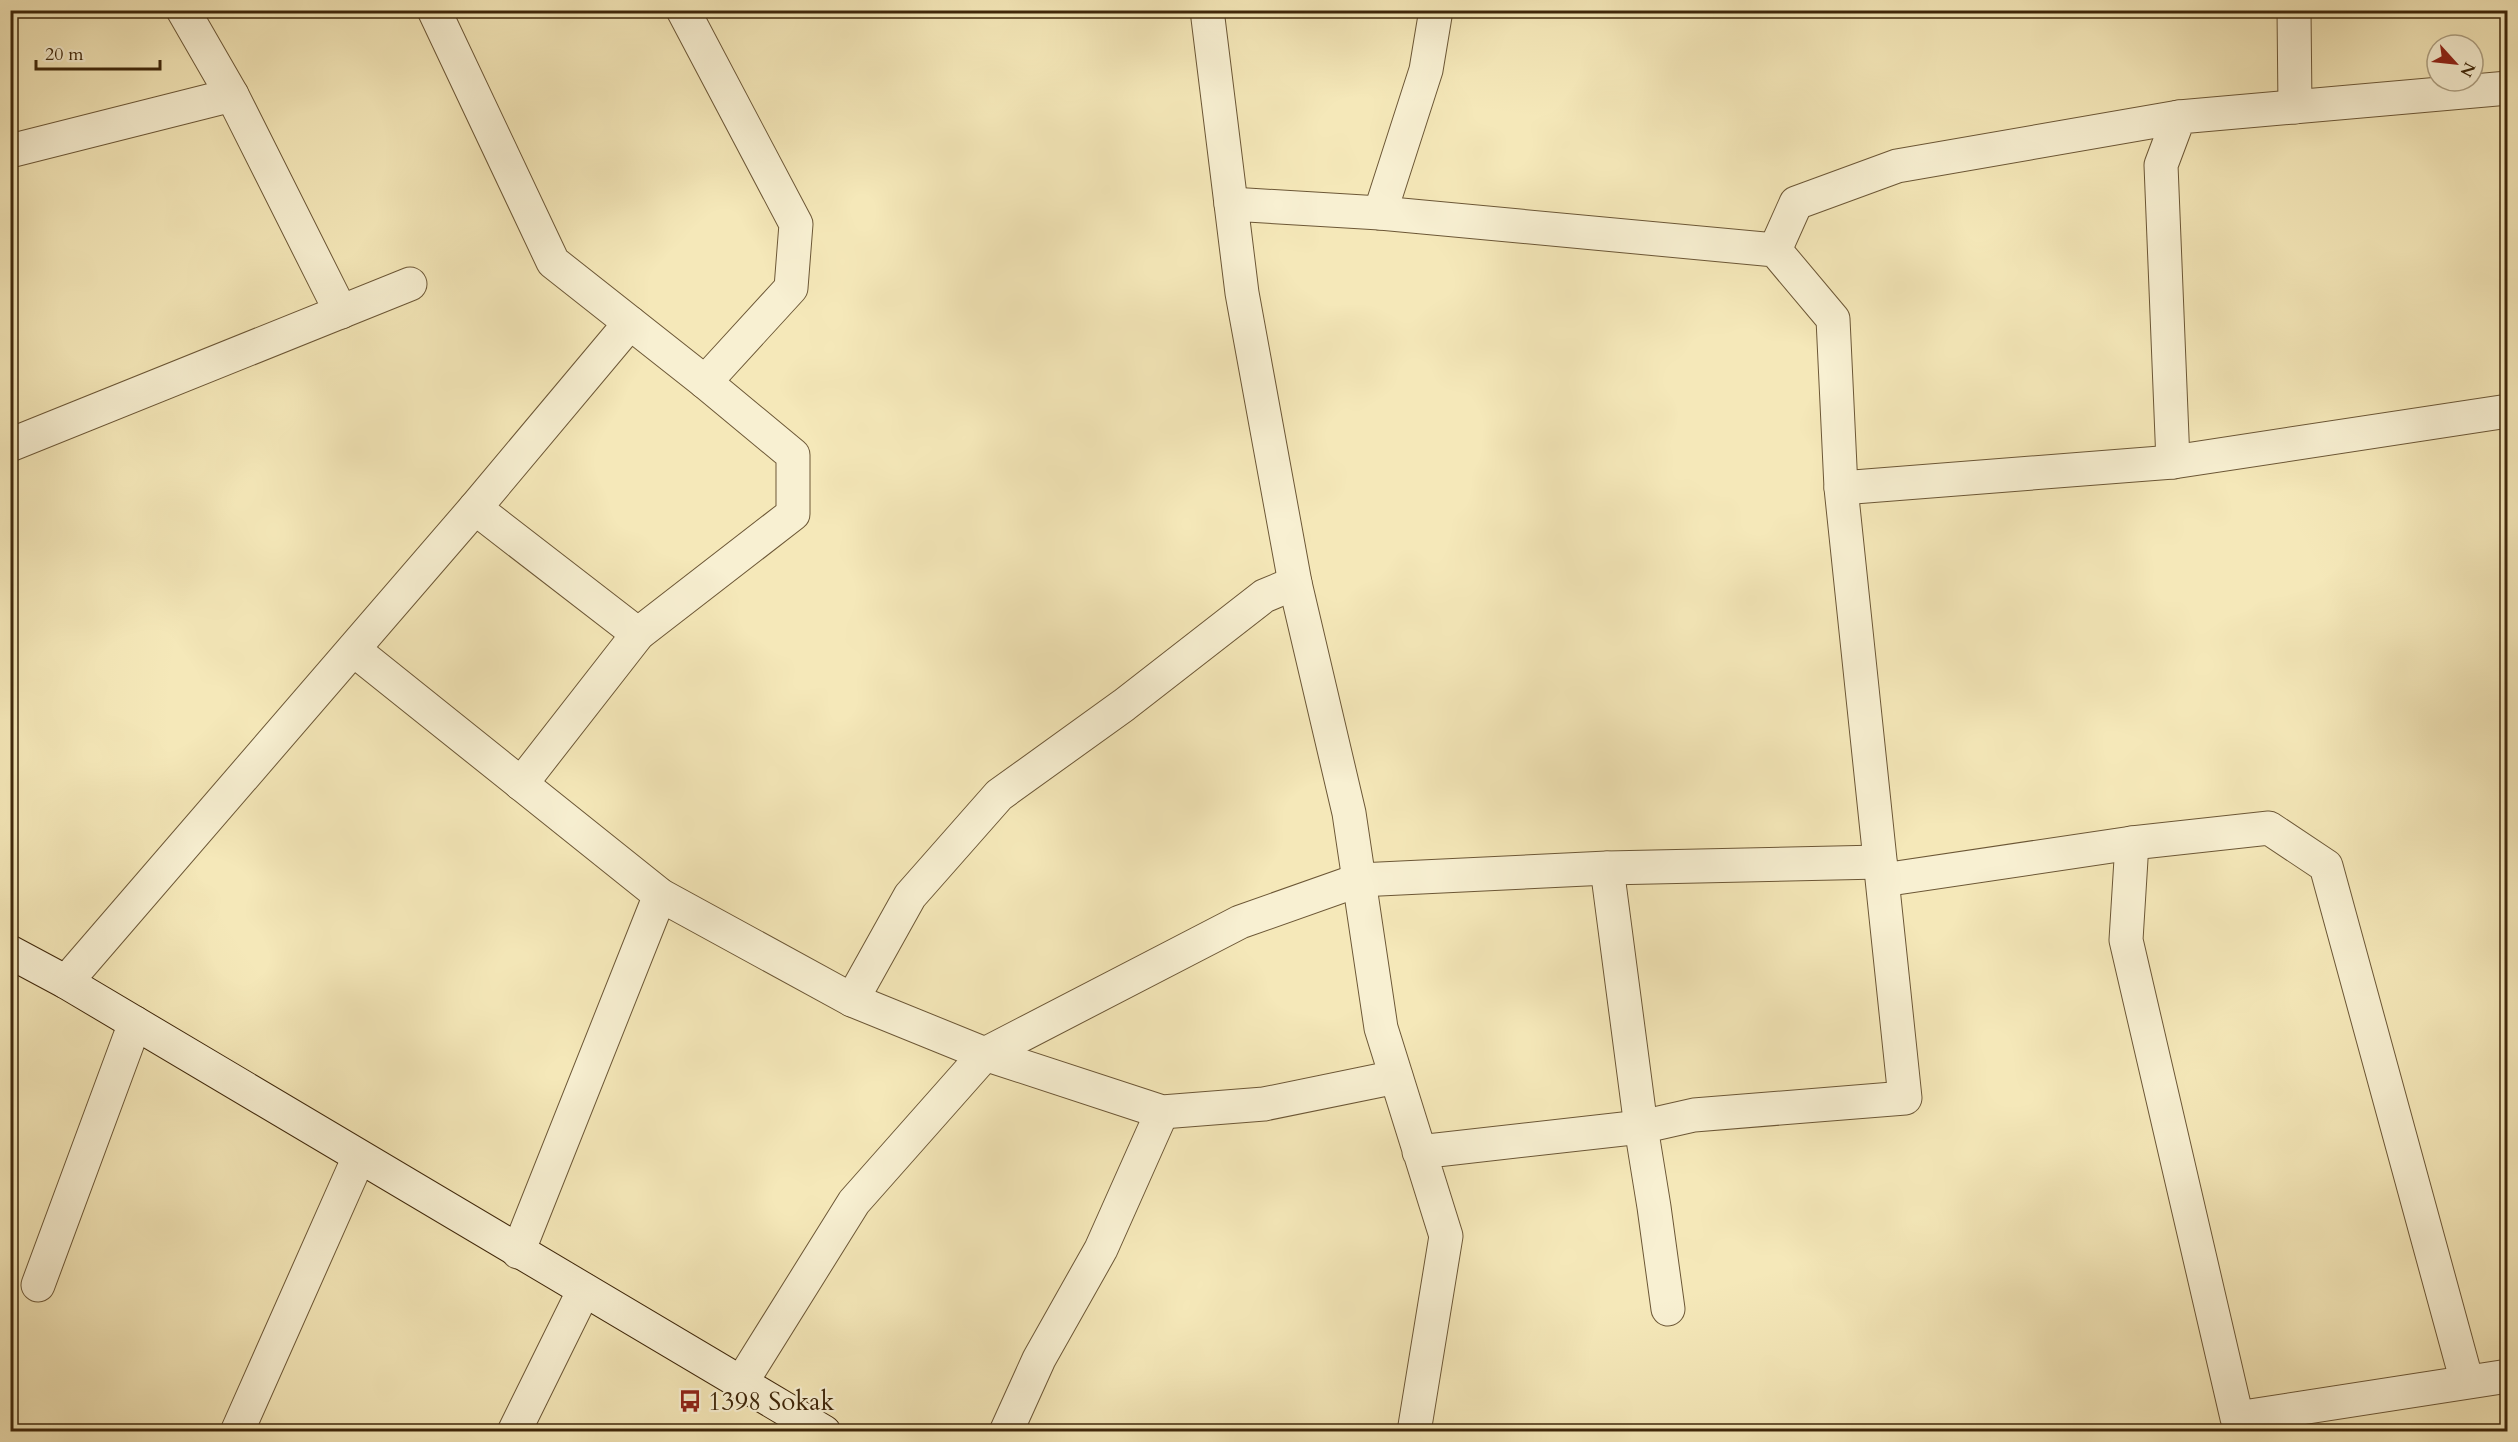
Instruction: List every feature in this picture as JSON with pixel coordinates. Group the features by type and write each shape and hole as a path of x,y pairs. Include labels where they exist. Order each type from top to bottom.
{"street":[{"path":"183,10 232,95 341,312"},
{"path":"434,10 553,262 793,455 793,514 638,634 522,784"},
{"path":"683,10 796,224 791,288 705,382"},
{"path":"1207,10 1242,293 1295,583 1348,813 1381,1028 1446,1236 1414,1431"},
{"path":"1380,213 1426,70 1436,10"},
{"path":"2294,10 2295,107"},
{"path":"1774,250 1796,203 1897,166 2179,117 2508,88"},
{"path":"10,151 232,95"},
{"path":"2173,462 2161,165 2179,117"},
{"path":"1231,204 1380,213 1774,250 1833,319 1841,488 1905,1098 1694,1115 1641,1127 1419,1152"},
{"path":"10,445 410,284"},
{"path":"66,982 354,650 630,323"},
{"path":"1841,488 2173,462 2508,411"},
{"path":"475,508 638,634"},
{"path":"852,1000 910,896 999,795 1124,705 1264,596 1295,583"},
{"path":"354,650 660,895 852,1000 985,1054 1162,1112 1264,1104 1396,1077"},
{"path":"741,1383 854,1202 985,1054 1240,922 1359,880 1607,868 1881,871 2269,828 2326,866 2467,1382"},
{"path":"2132,843 2126,940 2237,1418 2508,1376"},
{"path":"1607,868 1641,1127 1668,1309"},
{"path":"518,1252 660,895"},
{"path":"10,952 66,982 518,1252 825,1431"},
{"path":"38,1285 135,1023"},
{"path":"1006,1431 1039,1359 1101,1249 1162,1112"},
{"path":"237,1431 359,1157"},
{"path":"514,1431 584,1290"}],"place":[{"name":"1398 Sokak","path":"690,1401"}]}
